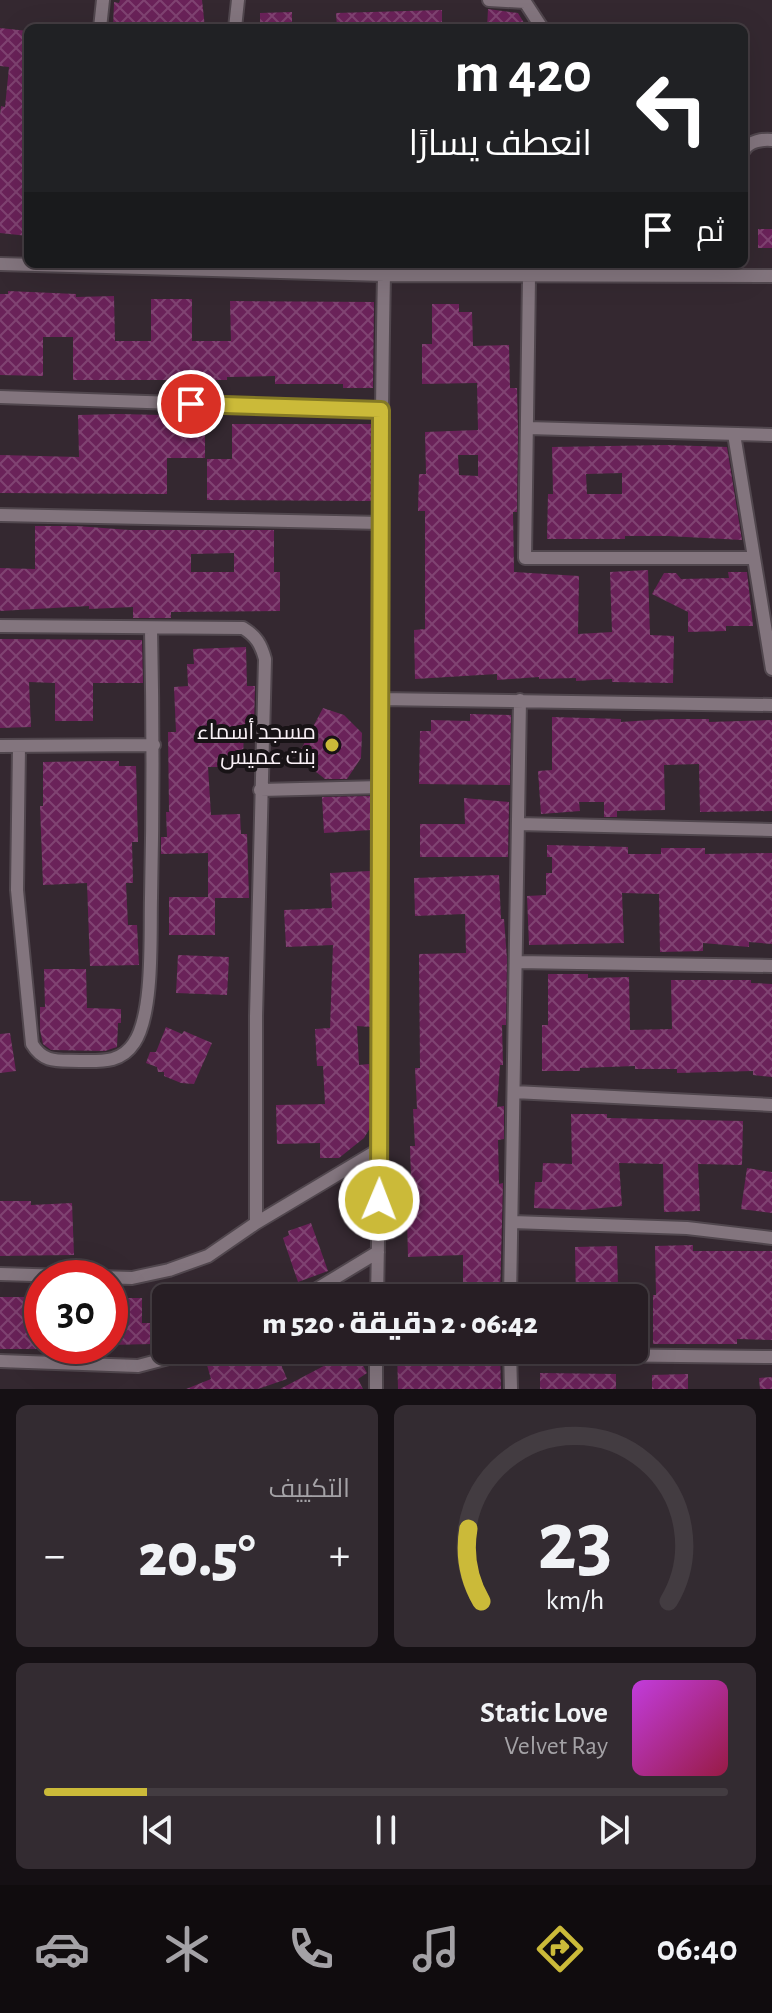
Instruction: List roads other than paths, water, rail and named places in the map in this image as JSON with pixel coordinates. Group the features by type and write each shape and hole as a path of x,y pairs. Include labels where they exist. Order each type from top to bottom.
{"street":[{"path":"100,24 103,0"},
{"path":"235,24 238,0"},
{"path":"489,0 525,2 539,24"},
{"path":"748,145 763,139 772,140"},
{"path":"0,264 24,264"},
{"path":"226,268 529,277 584,270 727,270 772,276"},
{"path":"377,1284 384,275"},
{"path":"529,277 525,558 754,558"},
{"path":"0,397 381,410"},
{"path":"528,428 772,435"},
{"path":"734,434 772,669"},
{"path":"0,515 382,523"},
{"path":"0,626 243,628 253,634 262,647 265,659 256,1016 256,1223"},
{"path":"19,747 17,890 32,1044 38,1055 51,1060 109,1062 133,1046 141,1032 145,1009 149,967 154,745 151,629"},
{"path":"380,699 772,705"},
{"path":"510,1284 520,700"},
{"path":"0,746 154,745"},
{"path":"260,790 382,787"},
{"path":"518,824 772,830"},
{"path":"516,962 772,966"},
{"path":"514,1092 772,1105"},
{"path":"0,1274 132,1278 169,1270 208,1256 256,1223 380,1149"},
{"path":"512,1222 687,1228 772,1238"},
{"path":"325,1284 378,1252"},
{"path":"648,1355 772,1357"},
{"path":"0,1361 138,1366 152,1362"},
{"path":"376,1364 376,1389"},
{"path":"510,1364 511,1389"}],"place":[{"name":"مسجد أسماء بنت عميس","path":"332,745"}]}
